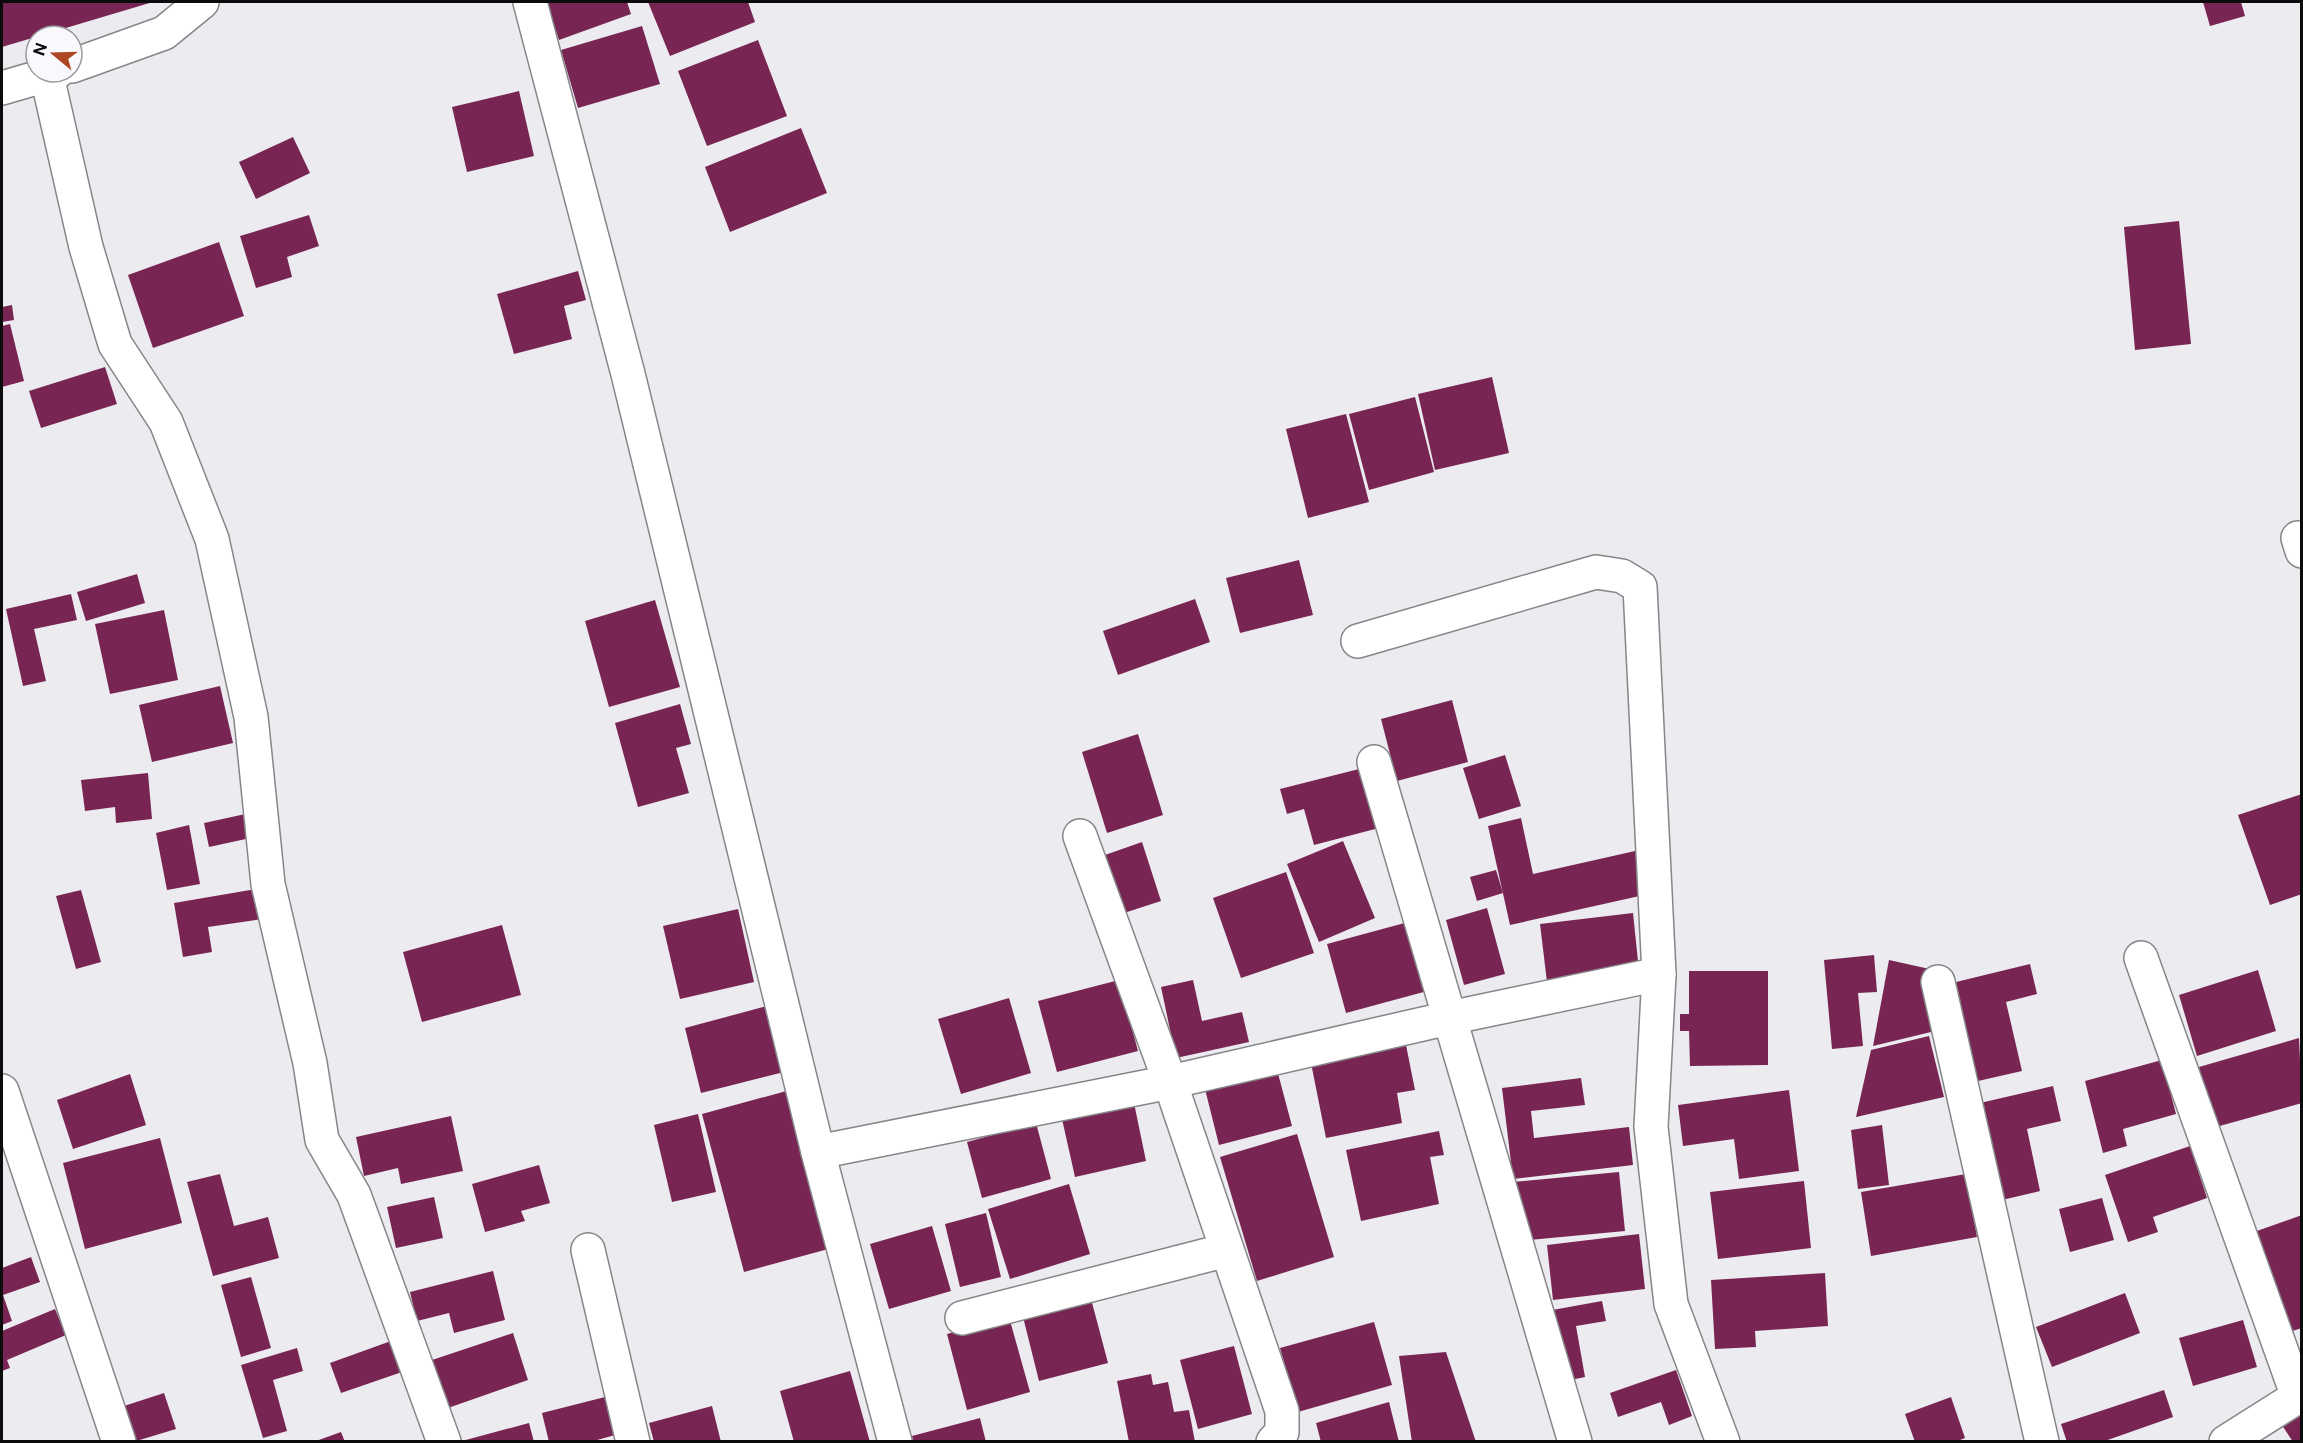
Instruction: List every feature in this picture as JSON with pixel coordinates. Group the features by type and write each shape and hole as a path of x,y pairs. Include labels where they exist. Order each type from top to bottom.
{"street":[{"path":"84,62 164,33 202,2"},
{"path":"530,2 628,374 818,1152 895,1442"},
{"path":"2,88 24,81"},
{"path":"61,84 86,247 116,344 166,422 212,539 251,717 268,884 310,1064 322,1140 354,1196 444,1442"},
{"path":"1358,641 1596,572 1622,576 1640,587 1659,974 1651,1127 1671,1304 1723,1442"},
{"path":"1374,762 1575,1442"},
{"path":"1080,837 1170,1082 1281,1411 1280,1438"},
{"path":"2141,958 2300,1396 2226,1442"},
{"path":"818,1152 1170,1082 1449,1018 1659,974"},
{"path":"1938,982 2042,1442"},
{"path":"2,1091 119,1442"},
{"path":"588,1250 633,1442"},
{"path":"962,1318 1227,1250"}],"building":[{"path":"2,2 153,2 79,24 24,24 24,40 2,47"},
{"path":"546,2 627,2 631,14 559,40"},
{"path":"648,2 748,2 755,22 670,56"},
{"path":"2203,2 2241,2 2245,16 2210,26"},
{"path":"642,26 660,84 578,108 561,50"},
{"path":"758,40 787,116 707,146 678,71"},
{"path":"519,91 534,156 467,172 452,107"},
{"path":"801,128 827,193 730,232 705,167"},
{"path":"293,137 310,173 256,199 239,162"},
{"path":"309,215 319,246 287,257 292,277 256,288 240,236"},
{"path":"2179,221 2191,344 2135,350 2124,227"},
{"path":"219,242 244,316 153,348 128,275"},
{"path":"578,271 586,300 564,306 572,339 514,354 497,294"},
{"path":"12,305 14,320 2,322 2,307"},
{"path":"10,324 24,381 2,387 2,326"},
{"path":"105,367 117,404 41,428 29,391"},
{"path":"1492,377 1509,453 1435,470 1418,394"},
{"path":"1415,397 1434,472 1369,490 1349,414"},
{"path":"1346,414 1369,502 1308,518 1286,429"},
{"path":"1299,560 1313,615 1240,633 1226,578"},
{"path":"137,574 145,603 86,621 77,592"},
{"path":"71,594 77,620 34,629 46,681 23,686 6,609"},
{"path":"1195,599 1210,642 1118,675 1103,631"},
{"path":"655,600 680,687 609,707 585,621"},
{"path":"164,610 178,680 110,694 95,624"},
{"path":"220,686 233,743 152,762 139,705"},
{"path":"1452,700 1468,762 1397,781 1381,719"},
{"path":"680,704 691,744 676,748 689,793 638,807 615,723"},
{"path":"1138,734 1163,815 1107,833 1082,752"},
{"path":"1505,755 1521,806 1479,819 1463,768"},
{"path":"1363,768 1379,828 1314,845 1304,809 1287,814 1280,789"},
{"path":"148,773 152,819 116,823 115,807 85,811 81,780"},
{"path":"2302,794 2302,894 2270,905 2238,815"},
{"path":"250,813 255,837 209,847 204,823"},
{"path":"1521,818 1533,874 1635,851 1644,895 1510,925 1488,826"},
{"path":"189,825 200,884 167,890 156,833"},
{"path":"1343,841 1375,918 1319,942 1287,864"},
{"path":"1142,842 1161,901 1124,913 1105,855"},
{"path":"1496,870 1503,893 1477,901 1470,877"},
{"path":"1286,872 1314,953 1241,978 1213,898"},
{"path":"256,889 262,919 208,927 212,952 183,957 174,903"},
{"path":"81,890 101,962 76,969 56,896"},
{"path":"1487,908 1505,974 1464,985 1446,920"},
{"path":"738,909 754,982 680,999 663,926"},
{"path":"1633,913 1639,971 1547,982 1540,924"},
{"path":"1412,921 1431,990 1346,1013 1327,944"},
{"path":"502,925 521,995 422,1022 403,952"},
{"path":"1874,955 1877,992 1858,993 1863,1046 1832,1049 1824,960"},
{"path":"1889,960 1934,970 1931,1032 1873,1046"},
{"path":"2030,964 2037,994 2006,1002 2022,1071 1978,1081 1956,982"},
{"path":"2258,970 2276,1031 2197,1056 2179,995"},
{"path":"1689,971 1768,971 1768,1065 1690,1066 1689,1031 1680,1031 1680,1014 1689,1014"},
{"path":"1119,980 1138,1051 1057,1072 1038,1001"},
{"path":"1193,980 1202,1021 1242,1012 1249,1042 1176,1058 1161,987"},
{"path":"1009,998 1031,1073 961,1094 938,1019"},
{"path":"767,1006 784,1072 701,1093 685,1028"},
{"path":"1929,1036 1944,1097 1856,1117 1871,1050"},
{"path":"2299,1038 2302,1103 2216,1127 2199,1067"},
{"path":"1405,1040 1415,1090 1397,1093 1402,1123 1326,1138 1310,1058"},
{"path":"2162,1060 2176,1114 2123,1129 2127,1146 2103,1153 2085,1081"},
{"path":"1276,1066 1292,1126 1219,1145 1204,1085"},
{"path":"130,1074 146,1125 73,1149 57,1100"},
{"path":"1581,1078 1585,1105 1531,1111 1534,1138 1629,1127 1633,1165 1513,1179 1502,1088"},
{"path":"2053,1086 2061,1121 2027,1129 2040,1191 2002,1200 1980,1103"},
{"path":"790,1090 832,1248 744,1272 702,1114"},
{"path":"1789,1090 1799,1171 1739,1179 1734,1139 1683,1146 1678,1105"},
{"path":"1134,1103 1146,1161 1075,1177 1062,1119"},
{"path":"698,1114 716,1192 672,1202 654,1125"},
{"path":"451,1116 463,1171 401,1184 398,1168 364,1176 356,1137"},
{"path":"1036,1123 1051,1179 982,1198 967,1142"},
{"path":"1882,1125 1889,1185 1858,1189 1851,1130"},
{"path":"1439,1131 1444,1155 1430,1157 1439,1204 1361,1221 1346,1150"},
{"path":"1297,1134 1334,1257 1257,1281 1220,1157"},
{"path":"160,1138 182,1223 85,1249 63,1163"},
{"path":"2190,1146 2207,1198 2153,1217 2158,1232 2128,1242 2105,1175"},
{"path":"539,1165 550,1203 521,1211 525,1221 485,1232 472,1184"},
{"path":"1619,1172 1625,1231 1518,1241 1513,1182"},
{"path":"220,1174 234,1226 268,1217 279,1258 213,1276 187,1182"},
{"path":"1966,1174 1977,1237 1871,1256 1861,1192"},
{"path":"1804,1181 1811,1248 1718,1259 1710,1192"},
{"path":"1069,1184 1090,1254 1010,1279 988,1209"},
{"path":"434,1197 443,1238 396,1248 387,1207"},
{"path":"2102,1198 2114,1240 2070,1252 2059,1209"},
{"path":"986,1213 1001,1277 960,1287 945,1224"},
{"path":"2302,1215 2302,1328 2289,1332 2254,1232"},
{"path":"932,1226 951,1291 889,1309 870,1244"},
{"path":"1639,1234 1645,1289 1553,1300 1547,1245"},
{"path":"31,1257 40,1282 3,1295 12,1321 2,1325 2,1268"},
{"path":"493,1271 505,1320 454,1333 449,1313 417,1321 410,1292"},
{"path":"1825,1273 1828,1326 1755,1331 1756,1347 1715,1349 1711,1280"},
{"path":"251,1277 271,1348 241,1357 221,1285"},
{"path":"2125,1293 2140,1333 2052,1367 2036,1327"},
{"path":"1090,1295 1108,1363 1039,1381 1022,1313"},
{"path":"1602,1301 1606,1321 1576,1326 1585,1377 1561,1382 1547,1311"},
{"path":"55,1309 66,1335 7,1360 10,1368 2,1371 2,1331"},
{"path":"1009,1317 1030,1392 967,1410 947,1334"},
{"path":"2243,1320 2257,1367 2193,1386 2179,1338"},
{"path":"1374,1322 1392,1385 1298,1412 1280,1348"},
{"path":"513,1333 528,1380 448,1408 432,1360"},
{"path":"391,1341 402,1372 341,1393 330,1363"},
{"path":"1234,1346 1252,1414 1198,1429 1180,1360"},
{"path":"297,1348 303,1371 273,1380 287,1431 263,1438 241,1365"},
{"path":"1446,1352 1476,1442 1412,1442 1399,1356"},
{"path":"1676,1370 1692,1416 1669,1425 1661,1402 1618,1417 1610,1393"},
{"path":"850,1371 870,1442 794,1442 780,1391"},
{"path":"1151,1374 1153,1385 1168,1382 1174,1412 1189,1410 1195,1442 1129,1442 1117,1381"},
{"path":"2164,1390 2173,1417 2102,1442 2067,1442 2061,1424"},
{"path":"164,1393 176,1429 133,1442 121,1407"},
{"path":"605,1397 615,1435 590,1442 549,1442 542,1413"},
{"path":"1951,1397 1965,1438 1955,1442 1915,1442 1905,1414"},
{"path":"1389,1402 1399,1442 1321,1442 1316,1423"},
{"path":"2302,1403 2302,1442 2293,1442 2278,1419"},
{"path":"712,1406 721,1442 654,1442 649,1423"},
{"path":"980,1418 986,1442 913,1442 912,1436"},
{"path":"529,1423 534,1442 462,1442 462,1441"},
{"path":"341,1432 345,1442 316,1442 316,1441"}]}
